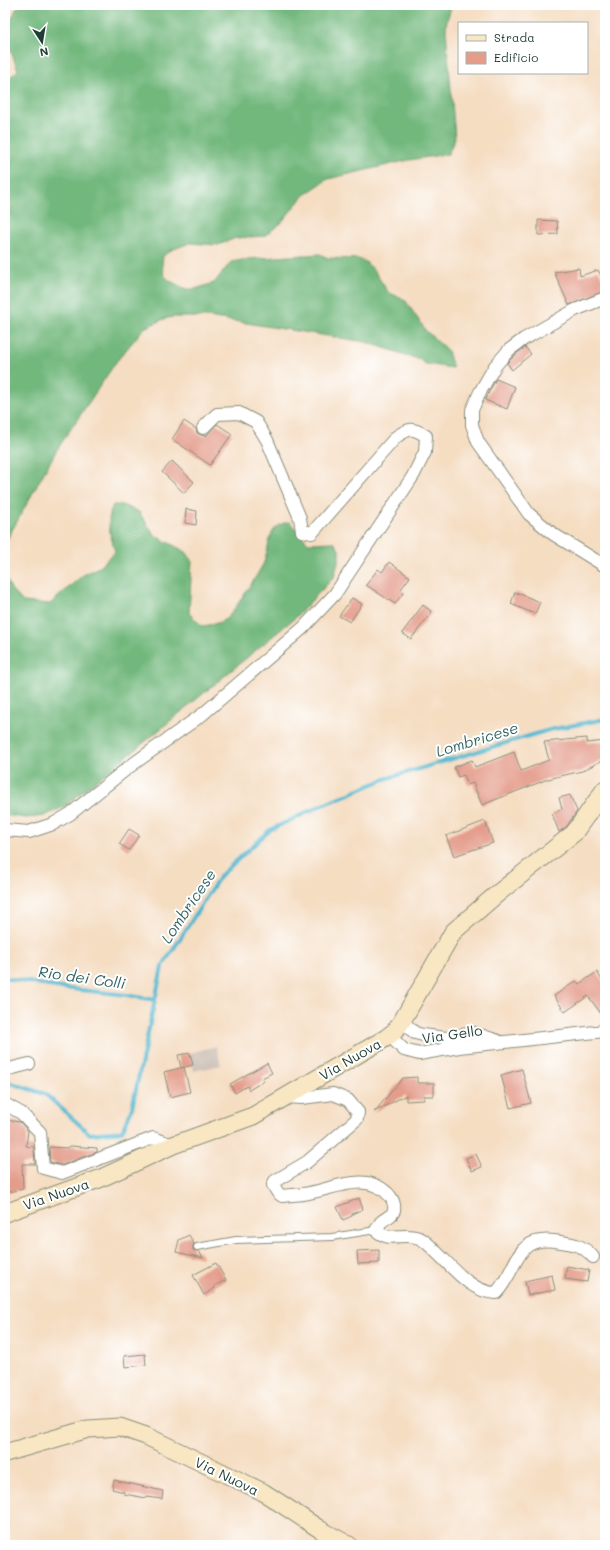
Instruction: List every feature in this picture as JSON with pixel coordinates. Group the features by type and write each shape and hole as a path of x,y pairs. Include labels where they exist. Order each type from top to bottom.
{"street":[{"path":"605,298 576,310 524,339 509,350 495,366 480,392 472,410 472,424 478,442 529,514 553,534 605,566"},
{"path":"5,830 29,832 53,824 70,814 129,767 202,714 303,628 335,594 413,476 426,452 426,436 417,430 407,429 396,437 312,532 302,531 300,518 267,440 256,422 239,413 217,414 202,428"},
{"name":"Via Nuova","path":"5,1213 99,1179 173,1145 253,1116 389,1035 402,1021 453,932 497,894 574,833 605,789"},
{"name":"Via Gello","path":"402,1021 415,1033 423,1035 446,1038 474,1033 500,1042"},
{"name":"Via Gello","path":"389,1035 404,1050 419,1054 500,1042 605,1031"},
{"path":"5,1070 29,1064"},
{"path":"286,1097 302,1098 333,1094 348,1100 358,1112 357,1119 307,1162 273,1185 275,1190 282,1196 303,1194 347,1183 363,1182 375,1184 386,1191 394,1201 394,1210 392,1214 381,1222 376,1230 381,1235 388,1238 406,1235 420,1238 472,1285 487,1292 496,1293 502,1286 521,1251 530,1243 547,1239 571,1243 579,1245 594,1257"},
{"path":"5,1104 21,1113 40,1132 43,1168 62,1173 153,1138 173,1145"},
{"name":"Via Nuova","path":"5,1453 88,1429 120,1427 146,1436 263,1492 321,1530 349,1545"}],"lane":[{"path":"198,1247 236,1240 332,1237 376,1230"}],"shaded area":[{"path":"216,1046 221,1065 194,1071 190,1053"}],"green space":[{"path":"22,5 452,5 447,20 446,30 455,138 448,154 409,160 328,179 304,195 280,224 264,236 236,238 218,245 190,243 171,250 163,256 162,265 164,275 170,281 186,289 195,289 214,283 231,262 248,259 320,254 328,258 358,259 366,262 373,269 388,292 405,300 426,331 448,351 453,368 426,364 418,359 366,342 208,317 173,317 164,319 144,328 116,362 56,451 5,543 5,82 18,70 8,44 9,25 16,9"},
{"path":"113,505 122,505 139,512 154,535 186,552 192,560 189,613 202,626 219,622 228,617 262,566 273,531 283,524 290,522 308,543 334,542 339,550 339,559 334,577 296,617 62,808 44,816 26,818 5,815 5,576 11,589 23,602 50,604 83,575 99,567 115,552 110,534 109,523 109,517"}],"building":[{"path":"538,220 557,221 558,234 538,235"},
{"path":"579,268 580,276 598,270 605,283 605,291 569,305 554,272"},
{"path":"525,347 531,354 512,370 507,363"},
{"path":"496,379 515,387 507,409 485,400"},
{"path":"184,421 196,429 197,433 201,435 206,436 217,424 232,434 210,465 172,439"},
{"path":"172,461 194,482 184,493 162,472"},
{"path":"186,509 197,511 196,525 185,523"},
{"path":"389,562 410,577 401,589 404,592 395,604 366,585 378,569 382,572"},
{"path":"515,592 540,602 535,614 511,604"},
{"path":"352,598 362,604 350,622 339,616"},
{"path":"423,605 432,612 411,639 402,633"},
{"path":"587,738 587,743 605,741 605,759 582,771 548,779 482,805 473,783 468,785 464,775 458,777 454,767 472,760 475,767 514,752 521,771 549,760 544,742"},
{"path":"570,795 577,811 567,826 559,832 552,814 562,809 559,798"},
{"path":"485,821 493,843 454,856 446,836"},
{"path":"129,829 139,835 129,850 119,844"},
{"path":"597,972 605,985 605,1019 588,996 565,1012 554,996 576,981 579,984"},
{"path":"190,1053 193,1065 181,1068 178,1055"},
{"path":"267,1063 272,1073 262,1078 264,1081 249,1090 247,1086 235,1093 230,1084"},
{"path":"184,1067 190,1092 170,1097 164,1072"},
{"path":"522,1069 531,1103 510,1108 501,1075"},
{"path":"417,1077 417,1083 434,1083 434,1096 424,1096 424,1100 406,1101 406,1095 374,1112 403,1078"},
{"path":"5,1120 20,1122 28,1131 26,1146 34,1147 35,1164 22,1164 23,1189 5,1193"},
{"path":"70,1146 97,1148 97,1152 62,1165 50,1162 49,1147 68,1148"},
{"path":"476,1154 482,1167 472,1171 466,1158"},
{"path":"359,1198 363,1209 343,1220 337,1207"},
{"path":"189,1235 194,1244 193,1250 199,1251 203,1258 176,1252 179,1240"},
{"path":"379,1250 379,1263 358,1264 357,1251"},
{"path":"216,1263 226,1280 214,1286 215,1288 204,1295 193,1275"},
{"path":"567,1266 589,1270 587,1282 565,1279"},
{"path":"552,1275 555,1290 528,1295 525,1281"},
{"path":"145,1354 146,1365 125,1367 124,1356"},
{"path":"114,1480 163,1491 162,1499 124,1494 124,1492 112,1489"}],"waterway":[{"name":"Lombricese","path":"5,1081 45,1094 90,1134 122,1131 132,1108 162,967 220,876 270,830 320,806 385,779 549,730 605,719"},
{"name":"Rio dei Colli","path":"5,978 62,988 127,995 155,1000"}]}
